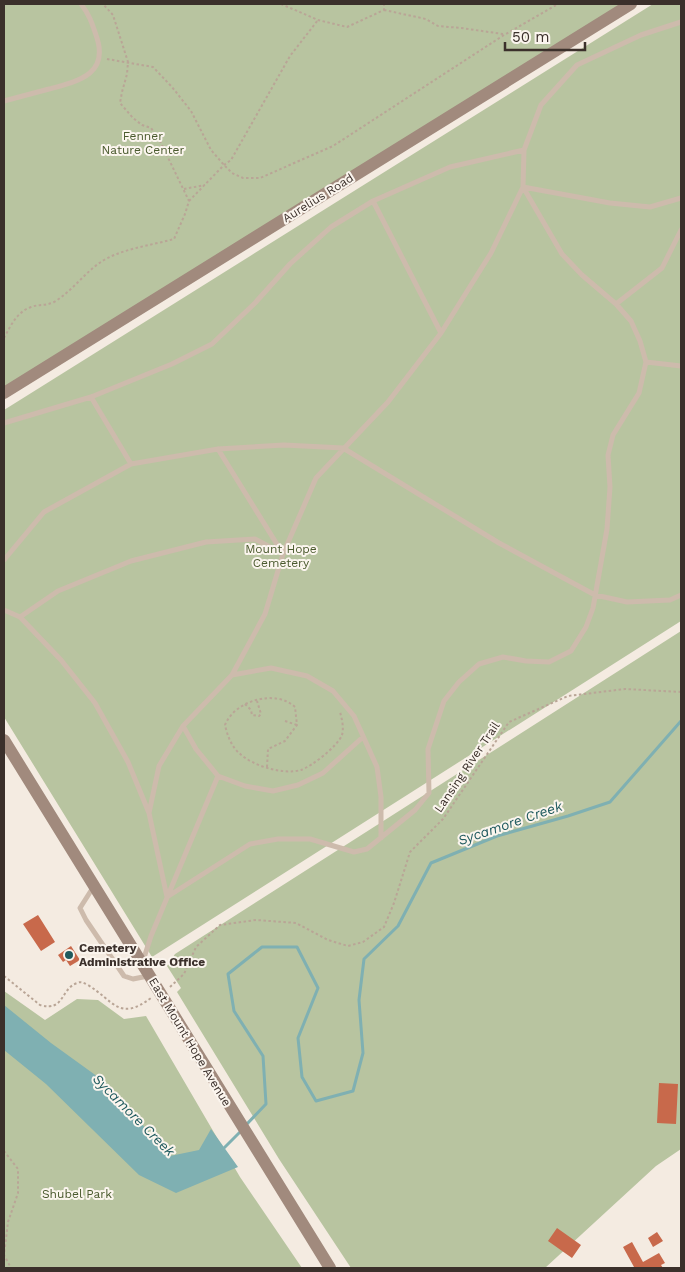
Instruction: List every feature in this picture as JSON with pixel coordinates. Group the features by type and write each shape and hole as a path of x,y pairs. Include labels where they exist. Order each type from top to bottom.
{"street":[{"name":"Aurelius Road","path":"4,393 632,4"},
{"name":"East Mount Hope Avenue","path":"4,740 330,1268"}],"lane":[{"path":"4,101 78,82 93,70 99,58 100,45 89,14 81,4"},
{"path":"149,813 159,766 183,726 232,675 265,614 283,554 316,478 388,402 441,334 491,253 523,187 524,150 541,105 577,65 641,35 681,22"},
{"path":"4,423 91,397 172,364 212,344 255,303 290,264 331,227 372,201 450,167 524,150"},
{"path":"523,187 610,203 650,207 681,198"},
{"path":"167,897 250,844 278,839 310,839 354,852 367,849 415,810 429,793 428,749 444,702 459,682 479,664 503,657 549,662 571,651 586,627 593,608 607,529 610,487 608,455 613,435 639,393 646,362 631,321 616,304 582,275 562,254 523,187"},
{"path":"372,201 441,334"},
{"path":"616,304 662,268 681,230"},
{"path":"646,362 681,366"},
{"path":"91,397 131,464"},
{"path":"4,560 44,512 131,464 218,449 284,445 343,448 499,543 595,595 626,602 670,600 681,595"},
{"path":"218,449 283,554"},
{"path":"20,617 58,591 131,561 206,542 256,539 283,554"},
{"path":"4,610 20,617 61,660 95,704 128,762 149,813 167,897"},
{"path":"232,675 271,668 307,676 333,691 354,716 377,767 381,797 381,838"},
{"path":"183,726 196,749 218,776 245,786 274,792 298,786 323,773 363,737"},
{"path":"143,963 151,936 218,776"},
{"path":"94,886 80,908 86,920 124,976 133,979 150,976"}],"path":[{"path":"104,4 113,15 128,62 120,103 133,118 150,128 160,141 189,201"},
{"path":"281,4 318,20 347,27 384,10 426,19 438,26 504,35"},
{"path":"384,4 384,10"},
{"path":"99,58 153,67 191,111 211,150 224,165 232,173 243,178 260,178 333,146 504,35 558,4"},
{"path":"4,338 14,319 21,312 32,306 43,306 54,302 80,282 98,264 119,253 174,240 186,214 189,201 231,160 290,56 318,20"},
{"path":"184,190 205,185"},
{"name":"Lansing River Trail","path":"169,987 184,974 196,947 220,926 256,920 296,923 328,940 348,946 364,942 384,927 394,903 410,852 443,819 508,722 568,696 625,689 681,692"},
{"path":"267,767 268,749 285,741 297,725 295,707 281,698 267,698 246,704 227,719 225,725 228,735 238,752 251,761 267,767 283,772 302,770 336,744 342,734 343,722 333,691"},
{"path":"246,704 251,710 252,715 259,716 261,714 257,700"},
{"path":"285,721 297,725"},
{"path":"4,976 40,1005 46,1006 59,1003 72,986 83,982 100,992 116,1007 132,1009 147,1001"},
{"path":"4,1151 18,1169 18,1193 8,1222 4,1255 11,1268"}],"green space":[{"name":"Fenner Nature Center","path":"4,4 631,4 4,393"},
{"name":"Mount Hope Cemetery","path":"653,4 681,4 681,621 152,957 4,717 4,410"},
{"path":"681,631 681,1149 656,1166 545,1268 351,1268 279,1159 177,992 181,988 167,966 175,954"},
{"name":"Shubel Park","path":"4,991 45,1020 77,999 98,1000 124,1019 146,1016 240,1177 302,1268 4,1268"}],"water":[{"path":"4,1005 51,1043 105,1082 170,1156 199,1150 211,1129 238,1167 176,1193 139,1175 46,1084 4,1050"}],"building":[{"path":"38,915 55,942 41,951 23,924"},
{"name":"Cemetery Administrative Office","path":"71,946 80,960 70,966 66,960 63,962 58,955"},
{"path":"659,1083 678,1084 676,1124 657,1123"},
{"path":"557,1228 581,1245 572,1258 548,1241"},
{"path":"657,1232 663,1241 653,1247 648,1238"},
{"path":"632,1242 643,1262 659,1253 665,1263 661,1265 663,1268 632,1268 634,1267 623,1247"}],"waterway":[{"name":"Sycamore Creek","path":"246,1125 266,1104 263,1056 234,1011 228,974 262,947 297,947 318,988 298,1038 302,1077 316,1101 353,1091 363,1053 359,1000 364,959 398,926 431,863 497,836 610,802 681,721"},
{"name":"Sycamore Creek","path":"222,1150 242,1130"}],"place":[{"name":"Cemetery Administrative Office","path":"69,955"}]}
